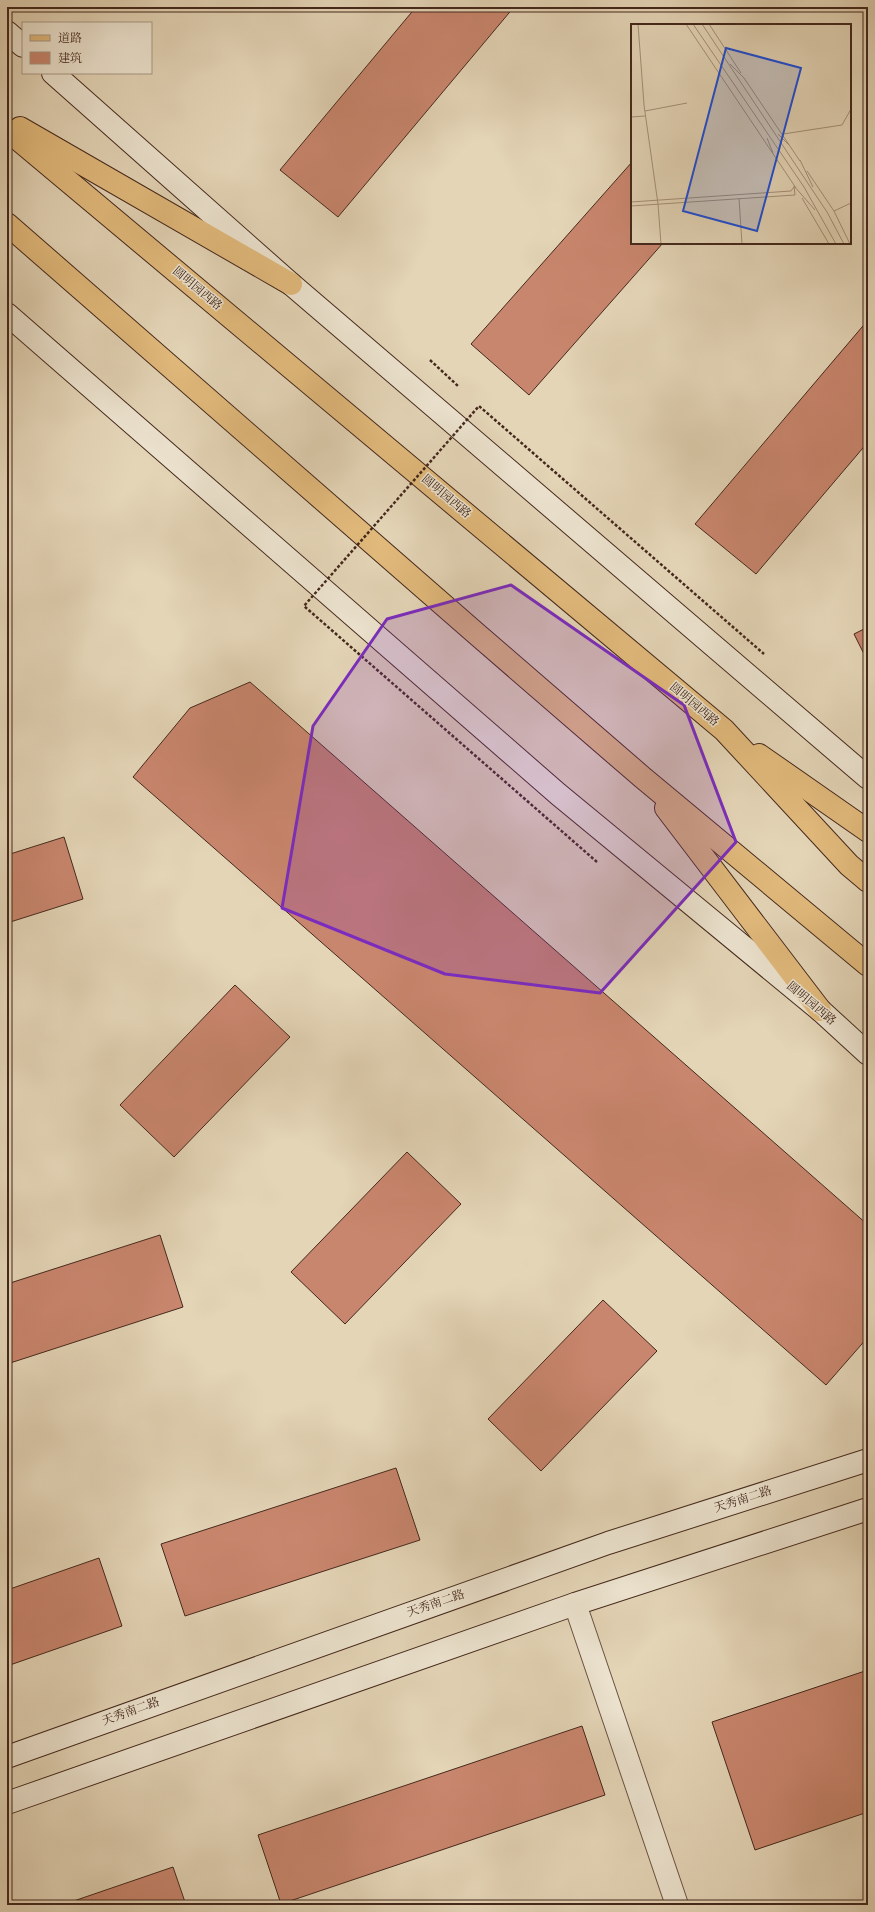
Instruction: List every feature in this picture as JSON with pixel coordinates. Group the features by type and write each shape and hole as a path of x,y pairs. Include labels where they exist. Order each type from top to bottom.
{"main road":[{"path":"7,120 291,284"},
{"name":"圆明园西路","path":"7,130 724,730 849,865 868,881"},
{"path":"7,224 642,777 868,965"},
{"path":"724,730 868,831"},
{"path":"642,777 820,1010"}],"street":[{"path":"7,32 22,45"},
{"path":"54,74 291,284 867,776"},
{"name":"圆明园西路","path":"7,314 558,794 820,1010 868,1054"},
{"name":"天秀南二路","path":"7,1757 608,1543 868,1460"},
{"path":"7,1803 575,1604 868,1509"},
{"path":"575,1604 677,1905"}],"path":[{"path":"430,360 462,391"},
{"path":"473,401 764,654"},
{"path":"479,406 304,606 597,862"}],"highlighted area":[{"path":"511,585 684,705 736,842 600,993 445,974 282,908 313,726 387,619"}],"building":[{"path":"416,7 514,7 338,217 280,170"},
{"path":"861,7 868,7 868,21"},
{"path":"631,163 631,244 662,244 529,395 471,344"},
{"path":"868,320 868,442 756,574 695,524"},
{"path":"868,627 868,662 854,634"},
{"path":"250,682 868,1225 868,1337 826,1385 133,777 190,708"},
{"path":"64,837 83,899 7,923 7,855"},
{"path":"235,985 290,1037 174,1157 120,1105"},
{"path":"407,1152 461,1204 345,1324 291,1272"},
{"path":"160,1235 183,1307 7,1364 7,1284"},
{"path":"603,1300 657,1351 541,1471 488,1419"},
{"path":"396,1468 420,1540 185,1616 161,1544"},
{"path":"99,1558 122,1626 7,1666 7,1590"},
{"path":"868,1670 868,1812 755,1850 712,1722"},
{"path":"582,1726 605,1795 281,1904 258,1835"},
{"path":"173,1867 186,1905 62,1905"}]}
